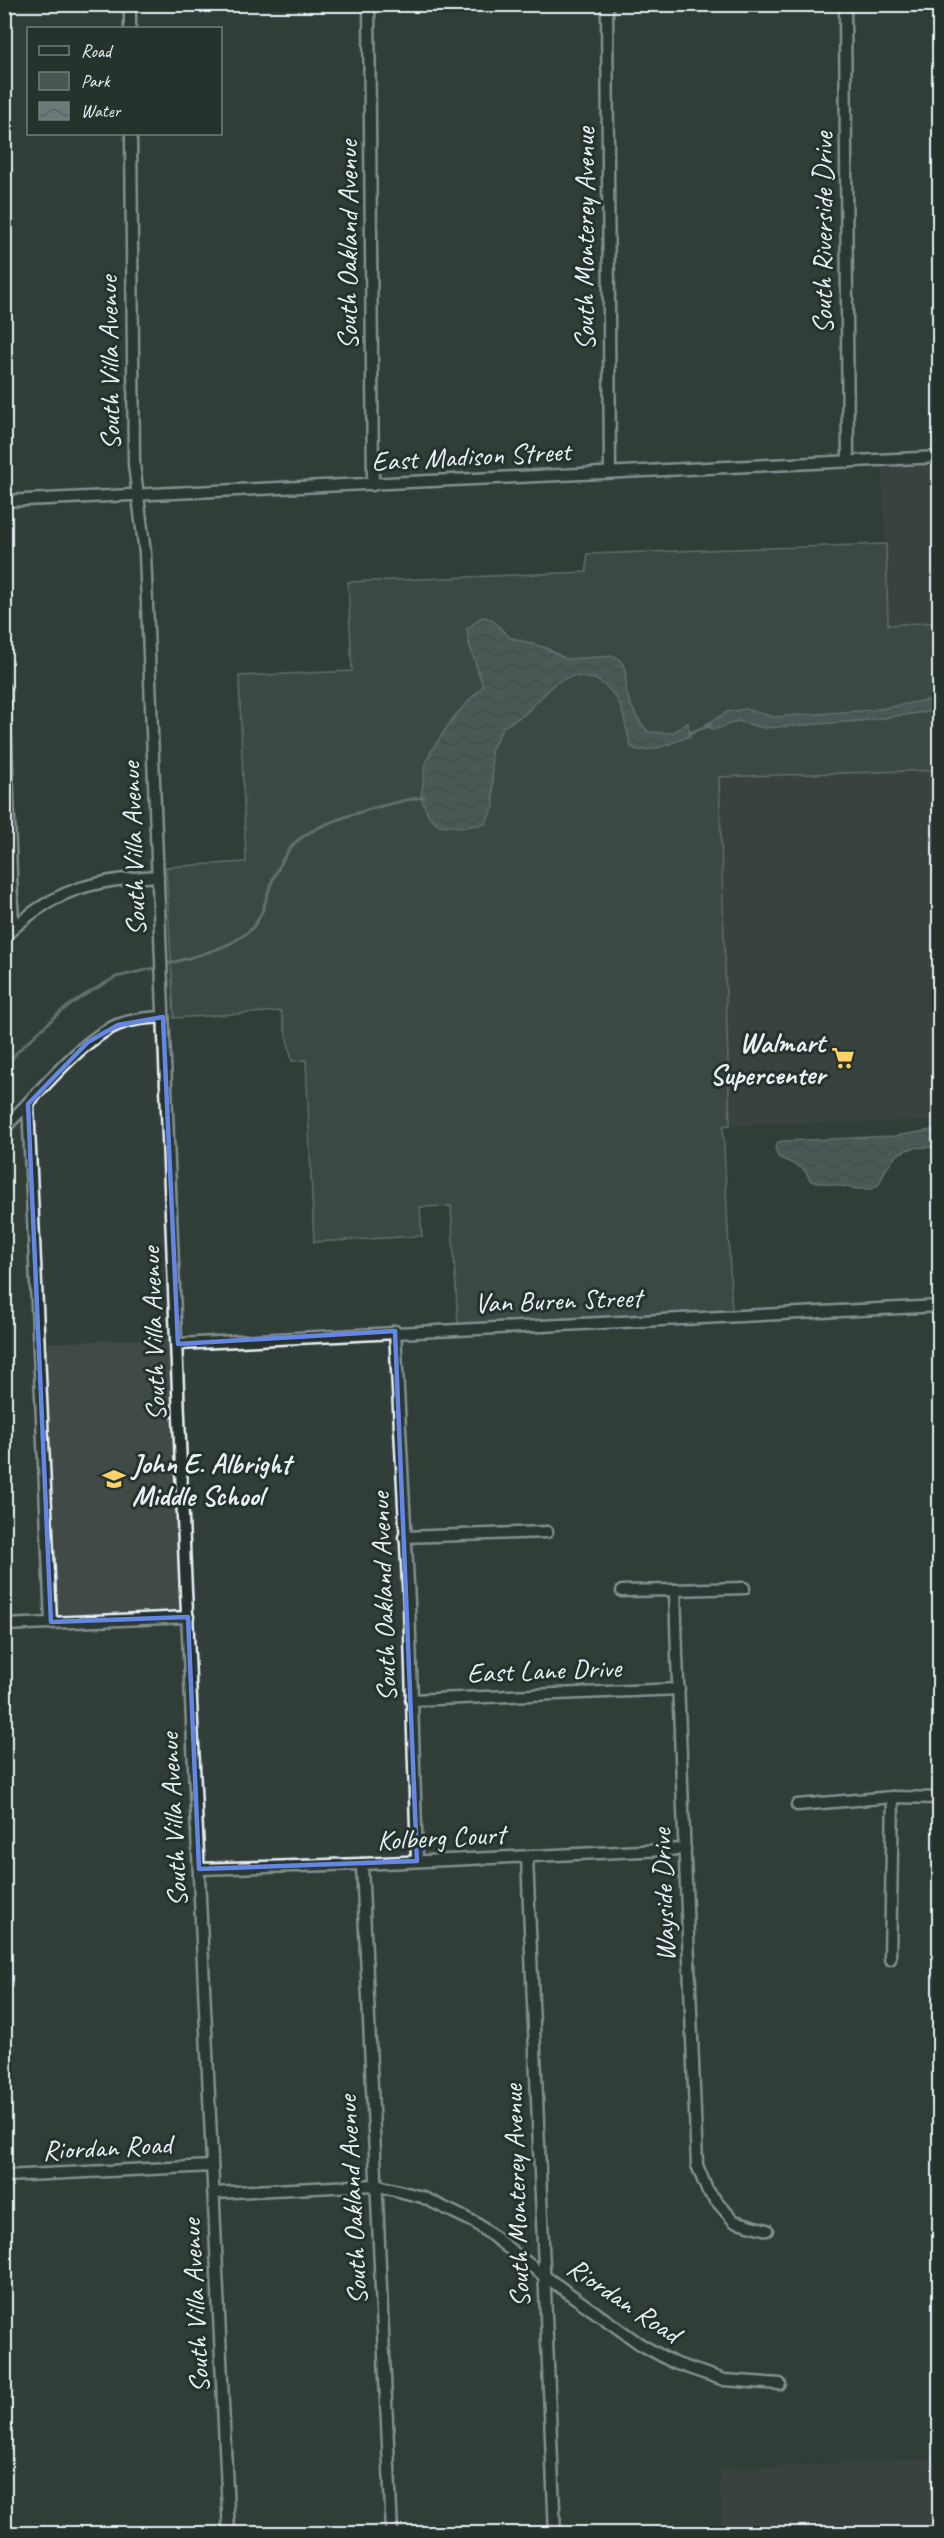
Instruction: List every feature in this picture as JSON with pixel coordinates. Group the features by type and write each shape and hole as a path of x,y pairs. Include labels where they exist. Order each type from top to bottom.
{"street":[{"path":"130,4 130,27"},
{"name":"South Oakland Avenue","path":"369,4 373,485"},
{"name":"South Monterey Avenue","path":"607,4 610,472"},
{"name":"South Riverside Drive","path":"844,4 848,462"},
{"name":"South Villa Avenue","path":"131,135 134,464 145,553 188,1617 229,2534"},
{"name":"East Madison Street","path":"4,501 939,457"},
{"path":"4,688 13,928"},
{"path":"4,937 41,908 85,885 113,879 158,876"},
{"path":"4,1128 88,1042 124,1023 140,1018 163,1017"},
{"path":"28,1104 51,1622"},
{"name":"Van Buren Street","path":"178,1344 395,1331 939,1306"},
{"name":"South Oakland Avenue","path":"395,1331 417,1862"},
{"path":"404,1537 547,1532"},
{"path":"621,1591 744,1588"},
{"name":"Wayside Drive","path":"675,1590 697,2165 708,2190 734,2221 767,2230"},
{"path":"4,1625 188,1617"},
{"name":"East Lane Drive","path":"411,1700 679,1689"},
{"path":"797,1805 893,1797 939,1798"},
{"path":"890,1959 893,1797"},
{"name":"Kolberg Court","path":"199,1869 417,1862 685,1849"},
{"name":"South Monterey Avenue","path":"527,1857 555,2534"},
{"name":"South Oakland Avenue","path":"362,1864 375,2185 393,2534"},
{"name":"Riordan Road","path":"4,2176 212,2166"},
{"name":"Riordan Road","path":"214,2193 375,2185 422,2197 476,2223 543,2275 640,2344 674,2363 724,2379 780,2384"}],"highlighted area":[{"path":"163,1017 178,1344 395,1331 417,1861 199,1869 188,1617 51,1622 28,1104 88,1042 118,1025"}],"shaded area":[{"path":"939,462 939,622 888,625 882,464"},
{"path":"939,770 939,1120 730,1125 719,777"},
{"name":"John E. Albright Middle School","path":"174,1338 184,1615 55,1619 42,1343"},
{"path":"939,2458 939,2533 722,2533 720,2470"}],"green space":[{"path":"886,544 888,625 939,622 939,770 719,777 730,1125 723,1126 732,1313 458,1325 451,1206 420,1207 422,1236 314,1242 306,1060 292,1061 281,1011 174,1018 166,867 246,862 239,676 352,671 348,582 587,572 587,554"}],"water":[{"path":"482,617 491,619 509,637 546,648 566,659 615,656 625,668 627,694 631,704 638,719 648,732 672,733 688,723 690,736 660,747 637,750 631,747 622,710 617,699 607,687 595,679 574,676 563,679 555,683 525,714 503,727 491,751 494,806 485,824 464,827 439,825 429,816 421,798 425,766 431,751 454,717 483,686 469,644 467,629"},
{"path":"939,698 939,707 932,711 861,721 763,728 738,721 714,730 705,725 727,712 745,709 774,717 873,710"},
{"path":"939,1129 939,1148 917,1147 901,1152 889,1164 879,1184 872,1189 858,1189 811,1181 804,1169 778,1157 775,1148 778,1142 784,1141 895,1136"}],"waterway":[{"path":"689,733 711,725"},
{"path":"165,965 220,948 249,931 262,913 271,884 284,857 302,837 317,828 354,814 424,797"},
{"path":"4,1069 18,1051 59,1013 83,996 116,977 159,967"}],"place":[{"name":"Walmart Supercenter","path":"843,1058"},
{"name":"John E. Albright Middle School","path":"114,1479"}]}
